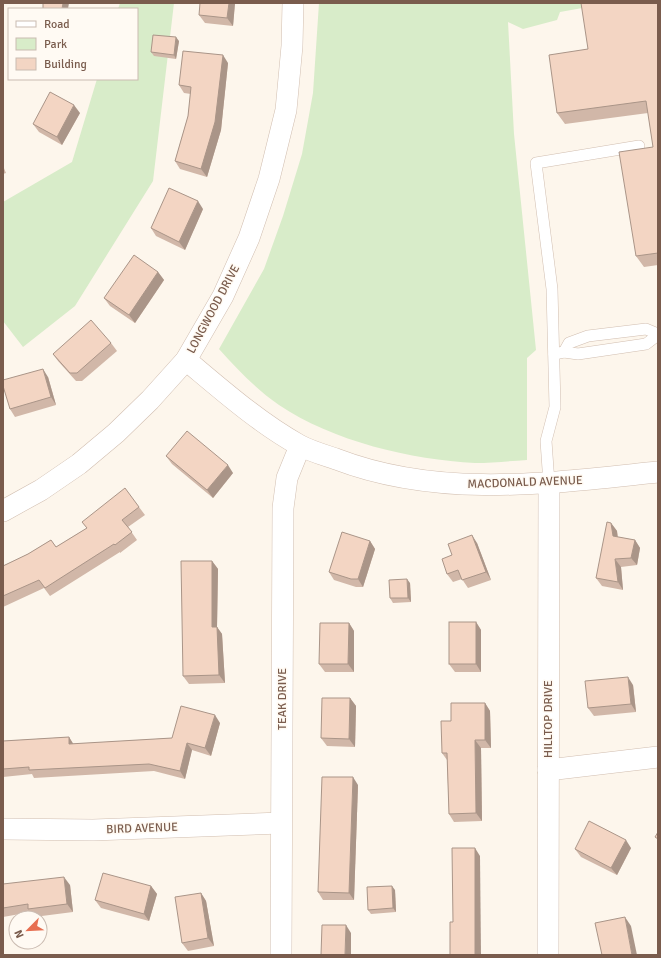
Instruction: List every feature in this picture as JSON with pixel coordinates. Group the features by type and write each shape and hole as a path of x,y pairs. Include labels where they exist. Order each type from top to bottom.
{"street":[{"name":"LONGWOOD DRIVE","path":"3,511 41,490 79,464 116,433 150,400 186,360 223,296 249,238 269,179 286,110 292,46 293,3"},
{"name":"MACDONALD AVENUE","path":"186,360 243,407 300,446 355,467 422,482 487,486 549,483 658,472"},
{"name":"TEAK DRIVE","path":"281,955 283,508 288,478 300,446"},
{"name":"HILLTOP DRIVE","path":"548,955 549,483"},
{"path":"548,770 658,757"},
{"name":"BIRD AVENUE","path":"3,829 93,830 281,823"}],"lane":[{"path":"549,483 546,441 555,407 559,353 536,163 639,146"},
{"path":"646,329 658,334 646,344 578,354 559,353 569,343 588,336 646,329"}],"green space":[{"path":"120,3 174,3 153,181 75,306 23,347 3,321 3,202 72,162 97,80 138,80 138,8 118,8"},
{"path":"319,3 587,3 588,7 560,12 557,20 523,29 508,22 514,134 536,350 527,358 527,460 475,463 425,458 373,446 323,429 300,418 262,392 219,349 264,269 283,216 302,154 313,93"}],"building":[{"path":"43,3 63,3 62,8 43,8"},
{"path":"200,3 229,3 227,18 199,15"},
{"path":"581,3 658,3 658,253 636,256 619,152 653,147 646,101 557,113 549,55 588,49"},
{"path":"153,35 176,37 174,55 151,52"},
{"path":"183,51 223,55 215,122 201,169 175,161 188,116 191,87 179,85"},
{"path":"50,92 74,105 57,137 33,124"},
{"path":"169,188 198,201 179,242 151,228"},
{"path":"134,255 158,272 129,315 104,298"},
{"path":"91,320 111,343 77,373 70,373 53,354"},
{"path":"43,369 51,397 10,409 3,386 3,380"},
{"path":"187,431 228,465 207,490 166,456"},
{"path":"125,488 139,507 122,520 132,532 115,545 114,544 45,588 39,580 3,596 3,566 28,554 51,540 56,547 87,528 82,522"},
{"path":"607,522 611,523 613,536 635,540 631,558 615,559 618,582 596,578"},
{"path":"342,532 370,541 358,579 351,579 329,572"},
{"path":"472,535 486,572 462,580 458,570 447,574 442,559 452,555 448,544"},
{"path":"181,561 212,561 212,627 217,627 219,675 183,676"},
{"path":"407,579 408,598 390,598 389,580"},
{"path":"449,622 476,622 476,664 449,664"},
{"path":"320,623 349,623 348,664 319,664"},
{"path":"628,677 631,704 588,708 585,681"},
{"path":"322,698 350,698 349,739 321,738"},
{"path":"451,703 485,703 485,740 475,740 476,813 449,814 447,753 442,753 441,721 451,721"},
{"path":"181,706 215,715 205,748 187,743 180,771 149,764 29,770 29,767 3,769 3,741 69,737 69,744 172,738"},
{"path":"322,777 353,777 349,893 318,892"},
{"path":"589,821 626,840 611,868 575,849"},
{"path":"658,832 658,839 655,837"},
{"path":"452,848 475,848 475,955 450,955 450,922 453,922"},
{"path":"103,873 151,886 144,914 95,900"},
{"path":"64,877 67,904 28,909 28,904 3,908 3,884"},
{"path":"392,886 393,908 368,910 367,887"},
{"path":"201,893 208,938 182,943 175,897"},
{"path":"625,917 632,955 602,955 595,923"},
{"path":"322,925 346,925 345,955 321,955"}]}
